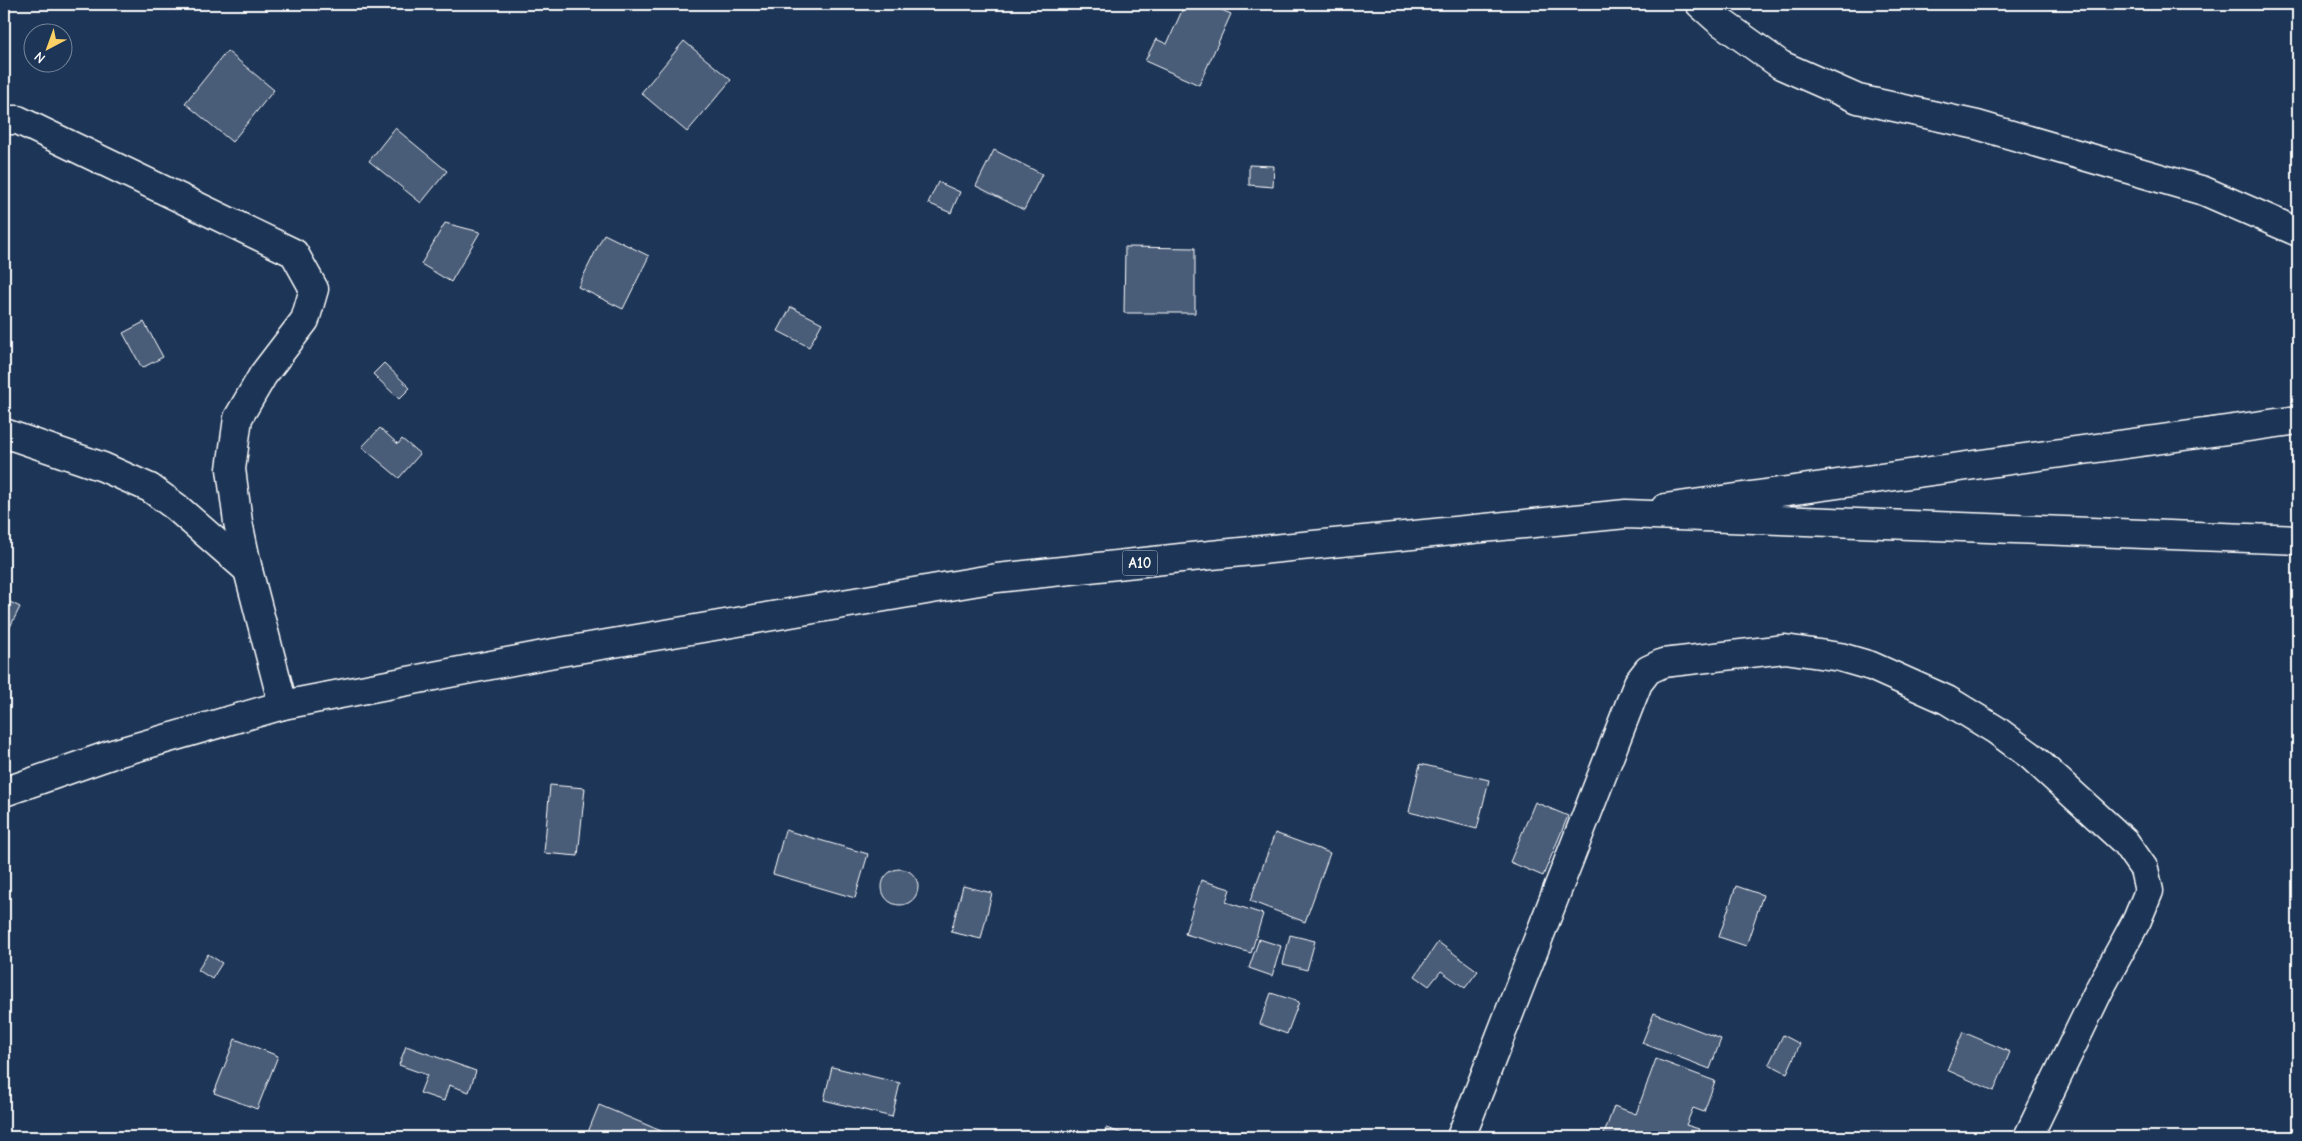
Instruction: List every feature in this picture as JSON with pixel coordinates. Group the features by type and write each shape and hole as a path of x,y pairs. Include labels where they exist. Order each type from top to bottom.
{"main road":[{"path":"1700,4 1718,20 1781,66 1858,99 1977,125 2204,192 2298,232"},
{"path":"4,120 18,120 294,253 314,289 305,320 263,375 238,418 231,469 238,522 248,570 283,705"},
{"path":"1626,514 2298,420"},
{"path":"4,433 103,467 150,488 176,507 248,570"},
{"name":"A10","path":"4,792 113,754 283,705 554,653 998,578 1626,514 2298,540"},
{"path":"1461,1137 1638,683 1648,670 1663,663 1785,649 1840,657 1872,666 1947,700 1996,730 2031,756 2125,842 2144,869 2149,891 2140,913 2100,988 2028,1137"}],"building":[{"path":"1185,4 1208,4 1231,14 1199,85 1145,61 1156,39 1167,44"},
{"path":"684,41 731,80 687,132 641,93"},
{"path":"227,51 274,90 232,142 185,103"},
{"path":"395,128 447,171 421,203 369,161"},
{"path":"994,150 1042,174 1024,210 976,186"},
{"path":"1249,165 1274,166 1273,187 1249,185"},
{"path":"938,182 960,192 951,213 928,203"},
{"path":"445,223 480,232 451,282 421,264"},
{"path":"604,234 649,256 623,309 578,287"},
{"path":"1125,247 1195,248 1195,313 1124,313"},
{"path":"791,307 822,323 809,347 778,331"},
{"path":"144,322 163,357 142,368 123,333"},
{"path":"384,363 410,388 399,399 373,374"},
{"path":"380,428 398,444 402,439 420,454 399,478 362,447"},
{"path":"4,599 20,607 4,639"},
{"path":"1420,764 1489,780 1477,829 1409,812"},
{"path":"550,785 585,788 578,856 544,853"},
{"path":"1535,802 1568,816 1543,876 1510,862"},
{"path":"785,830 868,854 855,898 773,874"},
{"path":"1275,833 1330,853 1305,922 1250,901"},
{"path":"900,869 907,870 913,874 917,880 917,894 913,900 907,904 900,905 893,904 887,900 883,894 882,887 883,880 887,874 893,870"},
{"path":"1201,880 1230,889 1226,902 1263,914 1251,953 1185,934"},
{"path":"963,886 992,893 981,939 951,932"},
{"path":"1736,886 1763,895 1746,946 1719,937"},
{"path":"1290,935 1315,941 1307,970 1283,964"},
{"path":"1259,939 1281,946 1272,976 1249,968"},
{"path":"1438,942 1478,971 1465,988 1441,971 1429,986 1415,976"},
{"path":"208,954 222,963 212,979 198,970"},
{"path":"1271,993 1299,1002 1287,1034 1260,1024"},
{"path":"1654,1013 1721,1039 1710,1069 1642,1043"},
{"path":"1963,1032 2010,1052 1994,1091 1947,1070"},
{"path":"1783,1035 1800,1044 1787,1073 1769,1064"},
{"path":"235,1039 278,1056 257,1109 214,1093"},
{"path":"406,1046 476,1071 469,1092 449,1085 444,1101 420,1093 427,1075 399,1065"},
{"path":"1656,1059 1715,1081 1704,1112 1693,1108 1686,1125 1699,1129 1696,1137 1603,1137 1614,1106 1636,1114"},
{"path":"832,1067 900,1083 892,1117 824,1100"},
{"path":"599,1105 671,1135 670,1137 586,1137"},
{"path":"1106,1128 1132,1137 1103,1137"}]}
